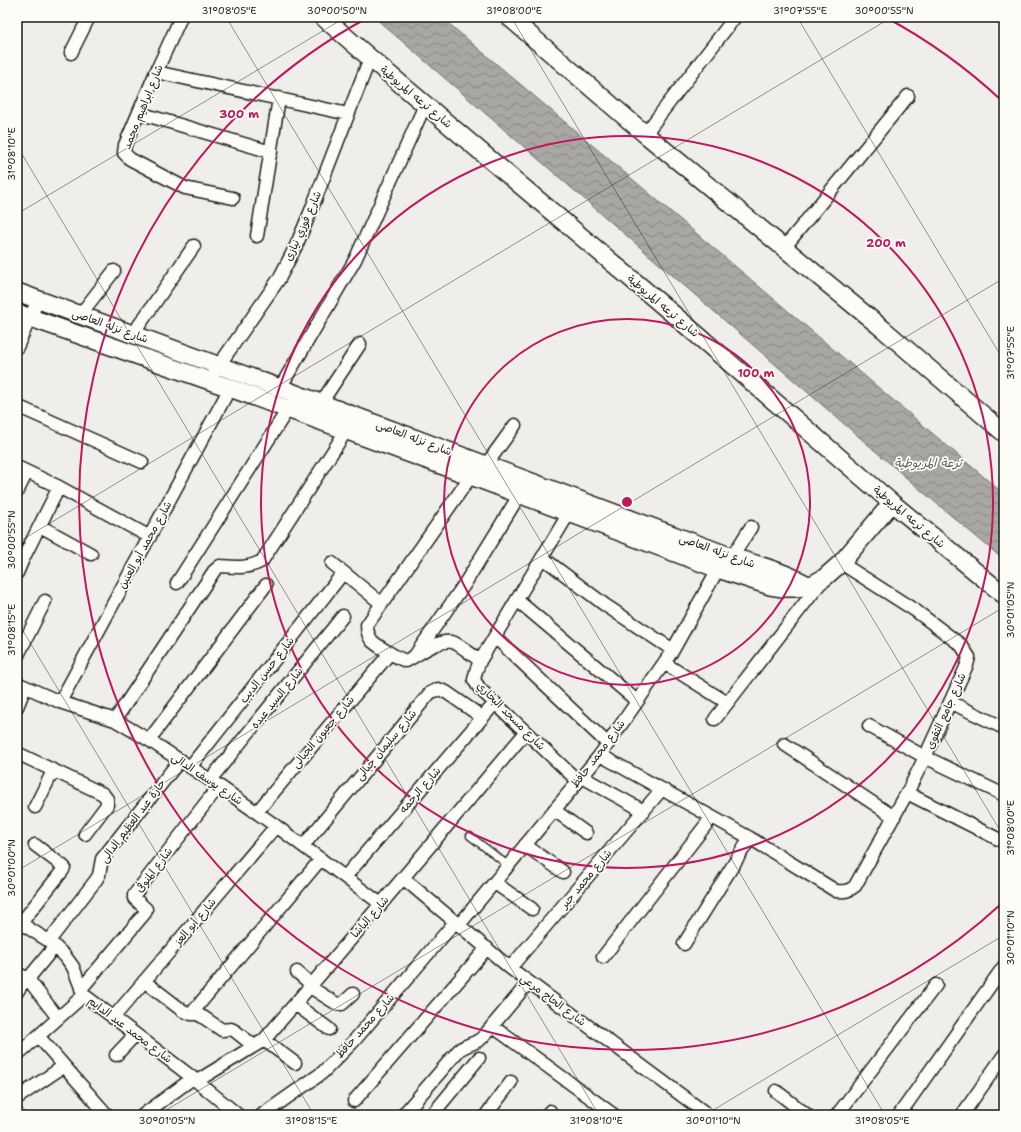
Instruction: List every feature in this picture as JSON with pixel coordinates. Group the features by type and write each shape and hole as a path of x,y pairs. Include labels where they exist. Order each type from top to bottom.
{"street":[{"path":"71,53 90,17"},
{"name":"شارع ابراهيم محمد","path":"182,17 138,113 125,145 124,153 130,159 185,188 233,198"},
{"name":"شارع ترعه المريوطية","path":"323,17 686,325 892,503 1004,595"},
{"path":"509,17 645,134 883,329 1004,434"},
{"path":"645,134 735,17"},
{"name":"شارع فوزي نيازى","path":"209,380 279,279 296,246 370,58"},
{"path":"156,72 348,114"},
{"path":"784,248 908,96"},
{"path":"257,236 279,98"},
{"path":"280,388 355,260 425,105"},
{"path":"138,113 271,152"},
{"path":"133,334 194,246"},
{"path":"80,315 114,271"},
{"name":"شارع نزله العاصى","path":"17,292 320,403 492,473 665,531 798,579 817,582"},
{"path":"17,347 24,316 38,300"},
{"name":"شارع نزله العاصى","path":"24,316 209,380 471,476 492,473 520,494 718,569 770,586 783,588 796,588 817,582"},
{"path":"320,403 360,344"},
{"name":"شارع محمد أبو العنين","path":"60,702 230,388"},
{"path":"17,406 142,462"},
{"path":"177,583 288,409"},
{"path":"492,473 515,425"},
{"path":"115,720 214,571 220,566 254,566 262,561 346,431"},
{"path":"17,492 22,469 59,487 150,537"},
{"path":"471,476 367,625 367,634 372,641 398,659 406,661 432,646 452,642 480,661 569,513"},
{"path":"17,573 20,558 40,526 59,487"},
{"path":"413,657 464,585 520,494"},
{"path":"715,719 726,702 817,582 841,563 892,503"},
{"path":"40,526 91,554"},
{"path":"732,556 752,527"},
{"path":"657,546 665,531"},
{"path":"543,558 605,605 673,650"},
{"name":"شارع جامع التقوى","path":"750,838 836,891 849,891 855,886 907,793 967,665 969,657 961,645 916,611 841,563"},
{"path":"332,564 382,604"},
{"name":"شارع محمد حافظ","path":"262,1115 322,1073 353,1042 495,882 608,744 673,650 718,569"},
{"name":"شارع حسن الديب","path":"190,767 343,573"},
{"path":"149,740 266,585"},
{"path":"517,600 637,701"},
{"path":"17,656 45,601"},
{"name":"شارع السيد عبده","path":"214,783 343,616"},
{"path":"495,637 608,744"},
{"name":"شارع جعيون الجبالى","path":"257,812 390,653"},
{"name":"شارع مسجد البخاري","path":"480,661 474,680 480,689 526,732 580,779 644,811"},
{"path":"664,663 726,702"},
{"path":"17,707 21,685"},
{"name":"شارع يوسف الدالى","path":"21,685 60,702 115,720 149,740 257,812 381,904"},
{"name":"شارع سليمان جبالى","path":"303,846 430,692 438,689 442,690 482,717"},
{"path":"950,702 1004,728"},
{"name":"شارع الرحمه","path":"345,877 495,703"},
{"path":"869,726 925,757 1004,795"},
{"name":"شارع الباشا","path":"143,1115 195,1080 259,1043 311,986 526,732"},
{"path":"784,744 894,817"},
{"path":"17,753 103,794 107,799 107,805 85,834"},
{"path":"600,755 750,838 684,944"},
{"name":"حارة عبد العظيم الدالى","path":"17,992 24,977 52,943 96,880 99,875 102,859 180,760"},
{"path":"35,807 53,771"},
{"name":"شارع المنوفى","path":"82,992 145,913 146,909 134,898 134,895 214,783"},
{"name":"شارع محمد جبر","path":"510,968 662,789"},
{"path":"907,793 1002,841"},
{"path":"554,810 586,833"},
{"path":"603,957 712,817"},
{"name":"شارع أبو العز","path":"113,1018 276,826"},
{"path":"19,922 64,867 35,845"},
{"path":"525,845 563,872"},
{"path":"190,1014 321,859"},
{"name":"شارع الحاج مرعي","path":"403,878 510,968 708,1115"},
{"path":"495,882 532,908"},
{"name":"شارع محمد عبد الدايم","path":"19,922 52,943 65,956 73,967 82,992 113,1018 195,1080 238,1115"},
{"path":"354,1101 487,948"},
{"path":"899,1115 1004,966"},
{"path":"297,972 311,986 337,1004 342,1004 353,994"},
{"path":"24,977 58,1018"},
{"path":"144,981 183,1011 190,1014 197,1014 222,1030 236,1031 295,1063"},
{"path":"403,1115 460,1050 465,1046 478,1042 529,982"},
{"path":"837,1115 936,985"},
{"path":"17,1055 58,1018 82,992"},
{"path":"295,1004 329,1028"},
{"path":"492,1026 614,1115"},
{"path":"116,1055 135,1035"},
{"path":"38,1036 101,1113"},
{"path":"962,1115 1004,1055"},
{"path":"432,1115 479,1058"},
{"path":"17,1098 64,1066"},
{"path":"486,1115 511,1082"},
{"path":"776,1091 807,1115"}],"lane":[{"path":"470,836 508,866"}],"water":[{"name":"ترعة المريوطية","path":"374,17 441,17 1004,494 1004,560 910,481"}]}
